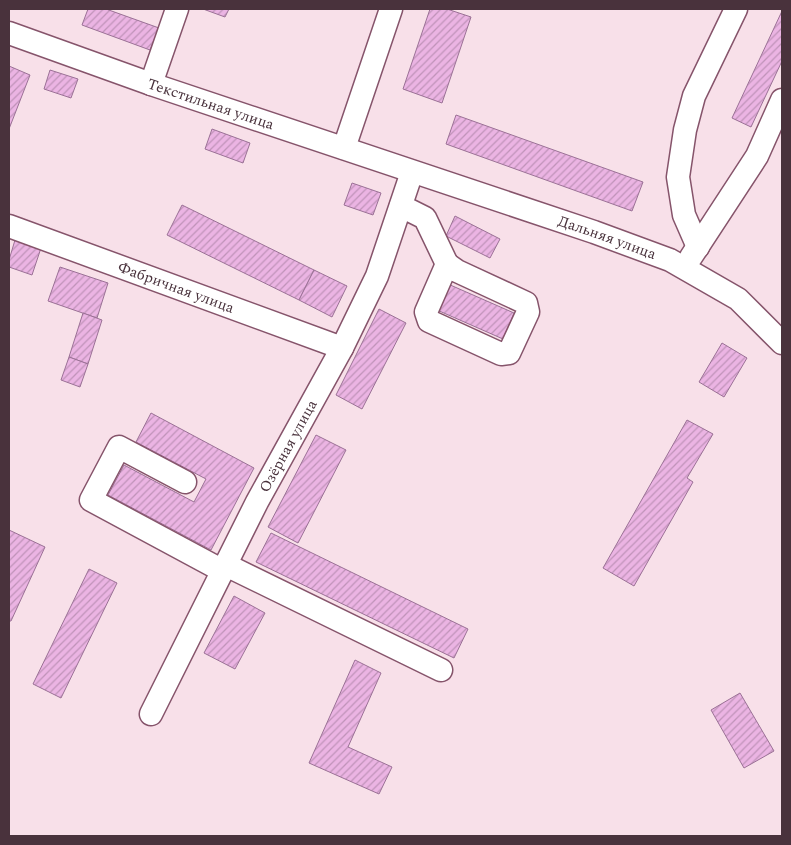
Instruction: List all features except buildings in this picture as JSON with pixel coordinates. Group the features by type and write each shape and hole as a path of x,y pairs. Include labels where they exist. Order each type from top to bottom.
{"street":[{"path":"151,84 177,9"},
{"path":"344,148 391,9"},
{"path":"698,247 684,215 678,177 685,130 694,96 736,9"},
{"name":"Текстильная улица","path":"9,33 151,84 412,172"},
{"path":"684,268 757,156 782,100"},
{"name":"Озёрная улица","path":"151,714 257,502 342,348 378,276 412,172"},
{"name":"Дальняя улица","path":"412,172 594,232 670,260 738,299 782,343"},
{"path":"401,206 425,218 447,264 456,271 526,304 528,312 509,353 501,354 429,320 426,312 447,264"},
{"name":"Фабричная улица","path":"9,226 342,348"},
{"path":"184,482 119,447 91,500 224,568 441,670"}]}
